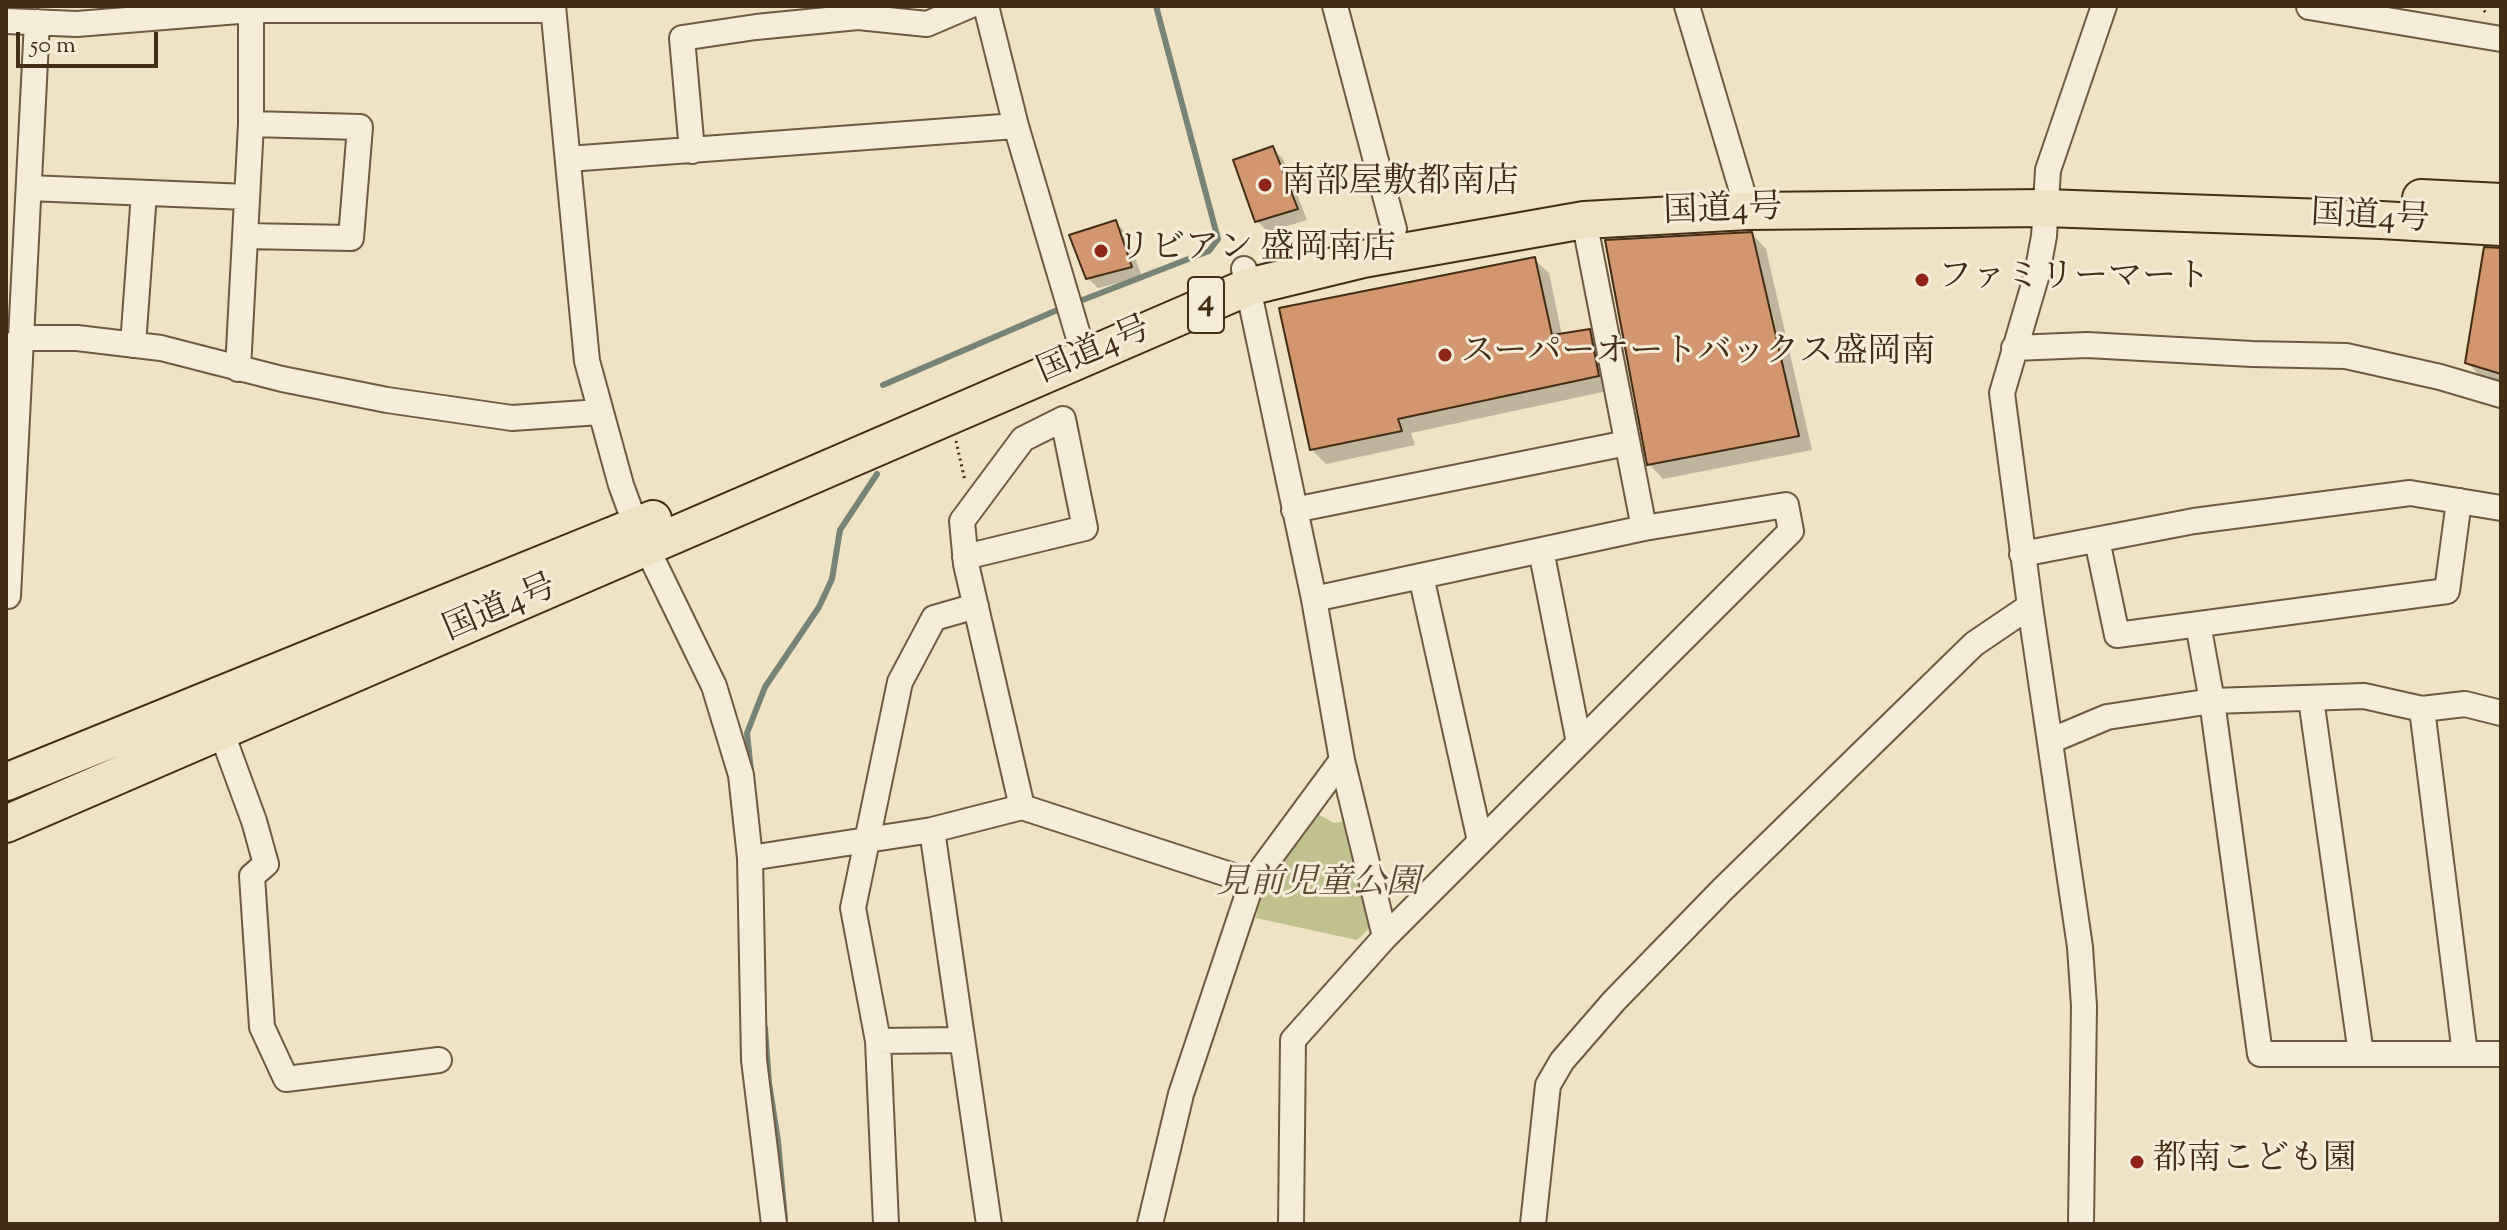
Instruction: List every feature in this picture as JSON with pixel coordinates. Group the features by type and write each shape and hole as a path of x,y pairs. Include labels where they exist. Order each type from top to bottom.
{"highway":[{"name":"国道4号","path":"6,824 221,731 1078,335 1394,229 1579,197 1746,200 2423,198 2501,202"},
{"name":"国道4号","path":"2045,198 2501,227"},
{"name":"国道4号","path":"6,782 950,416 1246,278 1584,220 1746,200"}],"street":[{"path":"692,151 682,38 756,16 858,12 927,24 969,6"},
{"path":"986,6 1016,126 1078,335"},
{"path":"1335,6 1394,229"},
{"path":"1687,6 1746,200"},
{"path":"2081,1224 2084,1006 2081,962 2002,393 2037,274 2044,236 2048,170 2104,6"},
{"path":"2309,7 2501,39"},
{"path":"6,21 77,24 251,10 553,8 587,361 621,485 641,537 714,686 741,775 750,858 754,1060 774,1224"},
{"path":"238,369 251,124 251,10"},
{"path":"6,596 14,345 29,188 37,22"},
{"path":"245,236 351,238 360,127 251,124"},
{"path":"568,159 1016,126"},
{"path":"29,188 247,197"},
{"path":"133,345 144,193"},
{"path":"1584,220 1644,528"},
{"path":"1246,278 1314,599 1342,760 1385,937"},
{"path":"14,345 77,338 161,348 238,369 387,400 512,418 600,412"},
{"path":"2014,348 2087,345 2346,356 2440,377 2501,395"},
{"path":"965,557 1085,528 1063,419 1023,439 962,521 965,557 1022,807"},
{"path":"1294,510 1627,443"},
{"path":"2022,554 2194,521 2410,493 2501,508"},
{"path":"2097,540 2117,635 2447,591 2459,501"},
{"path":"1291,1224 1293,1040 1385,937 1791,531 1786,505 1644,528 1314,599"},
{"path":"1541,550 1579,743"},
{"path":"1421,576 1480,841"},
{"path":"886,1224 878,1041 853,908 900,682 934,618 976,606"},
{"path":"1533,1224 1548,1085 1562,1061 1614,1001 1723,889 1974,644 2030,606"},
{"path":"2198,624 2212,701 2260,1054 2501,1054"},
{"path":"2050,741 2107,717 2212,701 2364,696 2422,709 2465,704 2501,713"},
{"path":"2311,699 2361,1054"},
{"path":"2422,709 2465,1054"},
{"path":"221,731 254,821 266,864 252,876 262,1027 286,1079 439,1060"},
{"path":"1150,1224 1181,1094 1252,882 1342,760"},
{"path":"750,858 932,830 1022,807 1252,882"},
{"path":"932,830 989,1224"},
{"path":"878,1041 962,1040"}],"path":[{"path":"950,416 972,508"}],"green space":[{"name":"見前児童公園","path":"1316,813 1334,823 1350,820 1373,925 1357,940 1256,918 1262,886"}],"building":[{"name":"南部屋敷都南店","path":"1273,146 1298,209 1255,222 1233,160"},
{"name":"リビアン 盛岡南店","path":"1116,220 1132,267 1086,279 1069,235"},
{"path":"1752,232 1799,436 1647,465 1605,240"},
{"path":"2484,247 2501,248 2501,374 2465,363"},
{"name":"スーパーオートバックス盛岡南","path":"1535,257 1552,335 1590,329 1599,376 1398,419 1402,431 1310,450 1279,308"}],"waterway":[{"path":"1080,301 1209,251 1218,239 1156,6"},
{"path":"883,385 1055,311"},
{"path":"751,771 747,733 765,687 819,607 832,579 840,530 877,474"},
{"path":"765,1028 785,1219"}],"place":[{"name":"南部屋敷都南店","path":"1265,185"},
{"name":"リビアン 盛岡南店","path":"1101,251"},
{"name":"ファミリーマート","path":"1922,280"},
{"name":"スーパーオートバックス盛岡南","path":"1445,355"},
{"name":"都南こども園","path":"2137,1162"}]}
